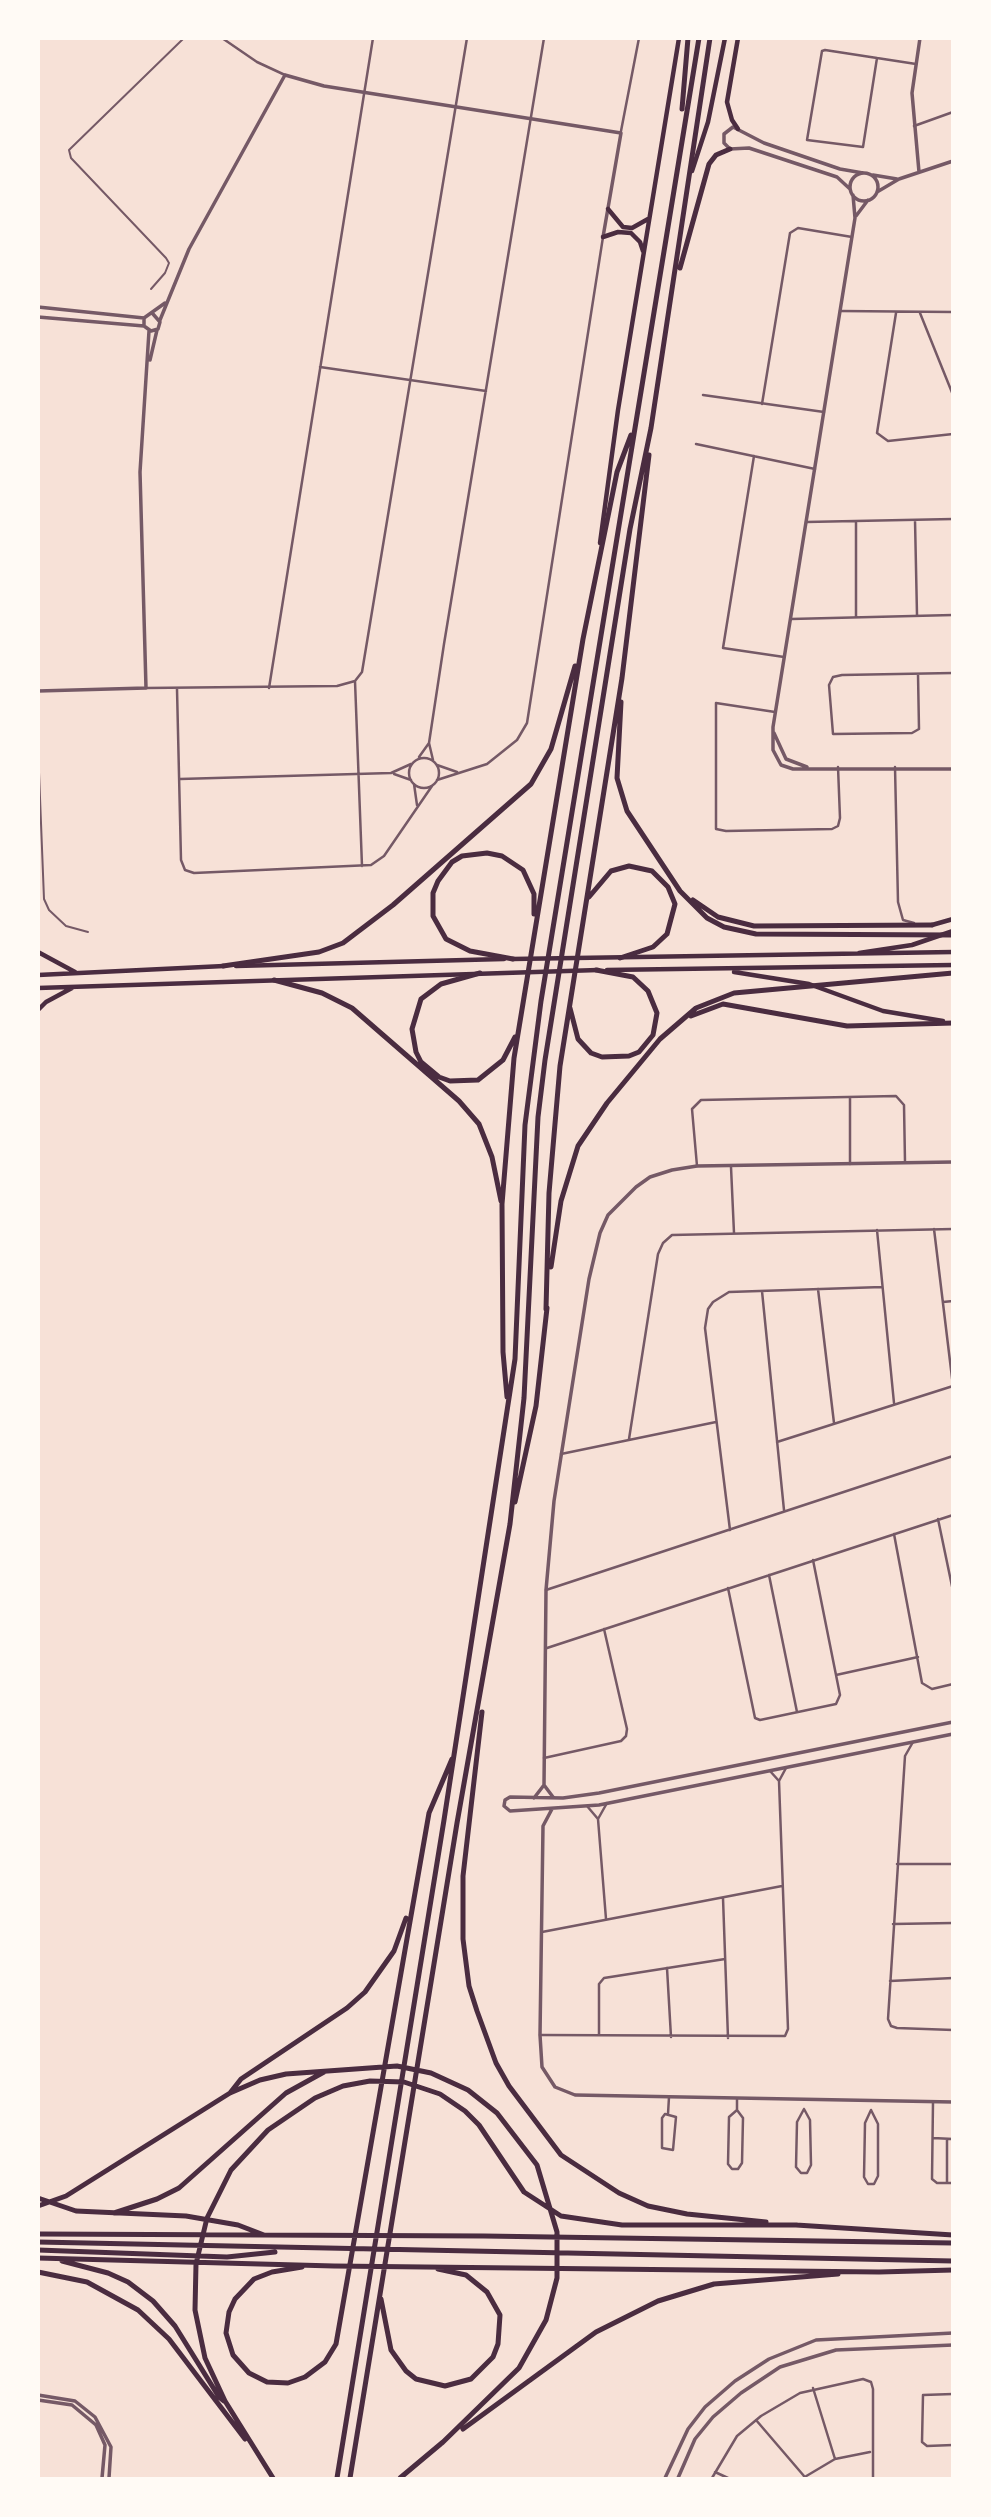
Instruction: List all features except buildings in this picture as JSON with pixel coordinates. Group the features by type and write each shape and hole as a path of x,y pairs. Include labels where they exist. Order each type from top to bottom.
{"highway":[{"path":"681,132 688,38"},
{"path":"337,2479 455,1751 515,1359 525,1125 541,1001 681,132 699,38"},
{"path":"350,2479 457,1823 510,1524 524,1398 538,1118 624,570 673,295 710,38"},
{"path":"673,295 709,164 716,155 730,149"},
{"path":"508,1407 503,1352 502,1204 522,1000 583,639 617,472 635,422"},
{"path":"547,1309 549,1193 570,1000 622,678 651,428"},
{"path":"223,966 298,957 342,943 393,905 531,784 551,749 583,639"},
{"path":"622,678 617,757 621,794 631,818 680,891 698,910 724,927 746,933 953,933"},
{"path":"513,959 470,951 446,939 433,916 433,893 444,871 462,856 487,853 513,863 523,870 534,894 534,929"},
{"path":"588,900 600,881 620,867 652,871 668,887 675,904 667,934 653,947 620,958"},
{"path":"680,891 718,917 744,925 932,925"},
{"path":"570,1000 574,1031 591,1053 621,1058 639,1052 647,1043 656,1025 657,1013 648,990 633,977 596,970"},
{"path":"480,973 441,984 421,999 412,1029 416,1052 421,1062 429,1071 450,1081 478,1080 503,1060 519,1028"},
{"path":"510,1524 533,1419 561,1201 578,1146 607,1103 660,1039 678,1022 696,1008 720,997 765,990 953,973"},
{"path":"274,980 322,993 352,1008 459,1101 479,1124 492,1157 502,1204"},
{"path":"678,1022 711,1005 723,1004 847,1026 953,1023"},
{"path":"488,1660 461,1911 469,1986 496,2063 522,2106 561,2155 618,2193 648,2206 687,2214 797,2225 953,2235"},
{"path":"319,2266 277,2270 259,2276 234,2299 227,2318 227,2341 233,2355 249,2373 267,2382 282,2384 300,2380 317,2370 337,2344 429,1813 455,1751"},
{"path":"230,2093 241,2079 347,2008 365,1992 394,1951 412,1902"},
{"path":"38,2206 66,2196 89,2183 230,2093 260,2080 286,2074 397,2066 431,2073 468,2090 513,2130 529,2152 541,2176 557,2232 558,2259 554,2295 546,2320 519,2368 442,2443 400,2479"},
{"path":"114,2213 157,2199 178,2188 286,2093 326,2071"},
{"path":"272,2479 225,2401 205,2358 194,2297 198,2249 213,2203 231,2170 250,2148 291,2112 343,2086 390,2080 420,2085 465,2111 479,2125 524,2192 561,2216 622,2224 797,2225"},
{"path":"38,2198 76,2211 164,2214 207,2219 238,2225 267,2236"},
{"path":"38,2234 953,2243"},
{"path":"38,2242 289,2250 485,2250 953,2261"},
{"path":"38,2250 227,2257 289,2250"},
{"path":"38,2257 83,2266 128,2282 153,2301 175,2326 219,2398 225,2401"},
{"path":"38,2257 319,2266 879,2272 953,2270"},
{"path":"380,2290 387,2338 391,2350 406,2371 416,2379 438,2385 461,2384 471,2379 493,2357 498,2344 500,2315 494,2302 466,2275 414,2266"},
{"path":"38,2272 87,2281 121,2299 152,2322 182,2356 266,2466"},
{"path":"442,2443 596,2332 658,2301 714,2284 879,2272"}],"main road":[{"path":"596,576 643,256 679,38"},
{"path":"691,172 708,122 725,38"},
{"path":"738,38 727,102 732,120 738,129"},
{"path":"608,209 617,224 628,228 649,219"},
{"path":"603,237 618,232 631,233 640,242 643,256"},
{"path":"932,925 953,919"},
{"path":"847,956 880,948 912,945 953,933"},
{"path":"38,975 223,966 953,952"},
{"path":"38,953 58,966 79,973"},
{"path":"38,988 596,970 953,965"},
{"path":"716,969 809,985 884,1011 953,1023"},
{"path":"38,1010 46,1002 76,986"}],"street":[{"path":"150,289 165,273 169,263 71,158 69,150 184,38"},
{"path":"222,38 230,40 248,57 285,75 324,86 621,133"},
{"path":"269,688 373,38"},
{"path":"362,867 355,681 365,665 467,38"},
{"path":"460,772 438,765 433,760 429,743 544,38"},
{"path":"177,689 181,860 185,870 207,873 362,867 378,863 437,780 487,764 517,740 527,723 603,237 639,38"},
{"path":"919,172 912,93 920,38"},
{"path":"877,58 863,147 807,140 822,51 877,58 916,64"},
{"path":"149,362 165,303 189,249 285,75"},
{"path":"914,126 953,112"},
{"path":"899,179 840,169 764,143 738,129 729,128 724,134 723,143 730,149 749,148 837,177 853,195 855,218 773,727 773,750 781,765 793,769 953,769"},
{"path":"855,218 868,200 899,179 953,162"},
{"path":"850,189 853,178 863,173"},
{"path":"872,175 877,181 876,193"},
{"path":"853,195 860,200 868,200"},
{"path":"762,404 790,233 797,228 852,237"},
{"path":"38,307 144,318 165,303"},
{"path":"840,311 953,312"},
{"path":"896,313 877,433 888,441 953,433"},
{"path":"920,313 953,395"},
{"path":"153,314 160,320"},
{"path":"38,317 144,326 149,331 140,472 146,688"},
{"path":"144,318 144,326"},
{"path":"149,331 158,329"},
{"path":"320,367 487,391"},
{"path":"703,395 824,412"},
{"path":"696,444 815,469"},
{"path":"754,456 723,648 785,657"},
{"path":"806,522 953,519"},
{"path":"915,520 917,615"},
{"path":"856,522 856,617"},
{"path":"791,619 953,615"},
{"path":"918,674 919,729 912,733 832,734 830,685 833,677 918,674 953,673"},
{"path":"38,691 337,686 355,681"},
{"path":"776,712 716,703 716,829 832,829 838,826 838,767"},
{"path":"773,727 779,748 786,759 811,768"},
{"path":"180,779 391,773 411,764 429,743"},
{"path":"38,747 44,900 49,910 66,926 88,932"},
{"path":"417,759 433,760"},
{"path":"411,764 416,808"},
{"path":"437,780 438,765"},
{"path":"895,767 901,915 910,922 932,925"},
{"path":"391,773 421,788 432,786"},
{"path":"697,1167 692,1109 701,1100 893,1096 902,1100 905,1163"},
{"path":"850,1097 850,1164"},
{"path":"554,1798 544,1785 547,1590 561,1454 589,1279 600,1233 608,1215 620,1199 650,1177 672,1170 697,1167 953,1162"},
{"path":"731,1167 734,1233"},
{"path":"777,1442 953,1386 934,1229"},
{"path":"629,1439 660,1248 667,1238 679,1233 953,1229"},
{"path":"877,1230 894,1403"},
{"path":"730,1530 705,1328 708,1310 713,1301 729,1292 882,1287"},
{"path":"818,1289 834,1423"},
{"path":"762,1291 784,1512"},
{"path":"943,1302 953,1301"},
{"path":"561,1454 717,1422"},
{"path":"547,1590 953,1456"},
{"path":"546,1648 953,1515"},
{"path":"938,1519 953,1591"},
{"path":"894,1534 926,1687 953,1684"},
{"path":"728,1588 753,1716 760,1720 839,1701 813,1560"},
{"path":"769,1575 797,1712"},
{"path":"544,1758 621,1741 626,1736 627,1729 604,1629"},
{"path":"836,1675 918,1657"},
{"path":"953,1722 598,1793 554,1798 510,1797 504,1802 505,1808 510,1811 607,1803 953,1734"},
{"path":"914,1741 905,1756 888,2019 891,2026 953,2031"},
{"path":"896,1745 905,1756"},
{"path":"540,2035 780,2037 788,2029 779,1781 787,1767"},
{"path":"769,1771 779,1781"},
{"path":"534,1798 544,1785"},
{"path":"606,1919 598,1819 607,1803"},
{"path":"586,1806 598,1819"},
{"path":"554,1808 546,1816 543,1826 540,2035 544,2072 551,2084 562,2092 575,2095 953,2102"},
{"path":"534,1810 543,1826"},
{"path":"897,1864 953,1864"},
{"path":"542,1932 782,1886"},
{"path":"723,1897 728,2038"},
{"path":"893,1924 953,1923"},
{"path":"599,2035 599,1984 602,1979 725,1959"},
{"path":"667,1968 671,2037"},
{"path":"890,1980 953,1978"},
{"path":"668,2114 669,2097"},
{"path":"737,2098 737,2110 743,2118 742,2163 738,2169 732,2169 728,2164 729,2117 737,2110"},
{"path":"804,2099 804,2109 797,2122 796,2167 801,2173 807,2173 811,2165 810,2120 804,2109"},
{"path":"872,2100 872,2110 878,2124 878,2176 874,2184 868,2184 864,2177 865,2123 872,2110"},
{"path":"933,2102 932,2179 937,2183 953,2183"},
{"path":"668,2114 676,2117 676,2147 665,2150 662,2147 662,2118 668,2114"},
{"path":"933,2138 953,2139"},
{"path":"947,2138 947,2183"},
{"path":"665,2479 688,2429 705,2407 735,2381 769,2358 816,2340 953,2333"},
{"path":"678,2479 695,2439 713,2417 741,2393 780,2367 835,2350 953,2345"},
{"path":"712,2479 737,2436 756,2420 813,2388 842,2381 871,2382 873,2479"},
{"path":"813,2388 835,2459"},
{"path":"953,2394 923,2395 922,2420 923,2445 953,2445"},
{"path":"38,2398 72,2404 96,2425 105,2445 102,2479"},
{"path":"38,2398 75,2402 95,2417 111,2447 109,2479"},
{"path":"756,2420 803,2477 835,2459 871,2452"},
{"path":"715,2472 728,2479"}]}
